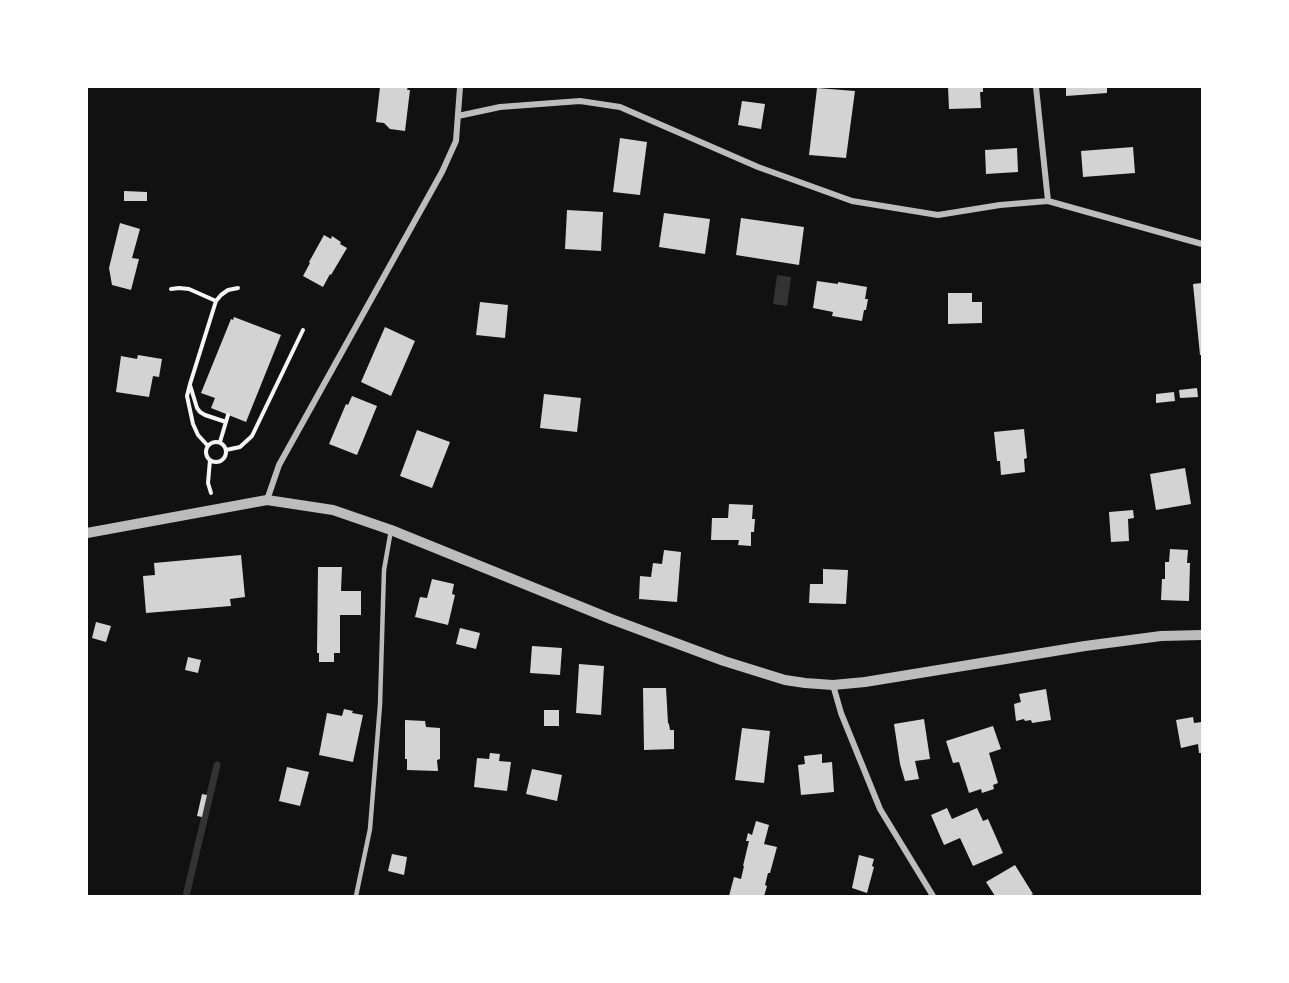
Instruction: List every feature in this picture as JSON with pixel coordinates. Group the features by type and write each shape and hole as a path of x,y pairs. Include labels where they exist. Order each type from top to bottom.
{"street":[{"path":"267,501 279,465 442,172 456,141 460,87"},
{"path":"1036,87 1048,201"},
{"path":"458,116 500,107 580,101 620,107 758,167 852,201 938,215 1000,205 1048,201 1202,244"},
{"path":"87,533 267,501 333,510 391,530 611,619 724,661 785,680 833,685 865,682 1086,646 1161,636 1202,635"},
{"path":"833,685 841,713 880,809 933,896"}],"lane":[{"path":"356,896 370,829 380,705 384,570 391,530"}],"path":[{"path":"208,446 198,435 193,424 187,396 189,384 216,301 228,290 238,288"},
{"path":"171,289 189,289 216,301"},
{"path":"226,450 240,447 252,436 303,330"},
{"path":"189,384 200,412 226,422"},
{"path":"220,442 228,415"},
{"path":"213,441 220,442 226,454 217,462 210,460 206,455 206,448 213,441"},
{"path":"210,460 208,483 211,493"}],"shaded area":[{"path":"777,275 791,277 787,306 773,304"}],"building":[{"path":"380,87 408,87 407,90 410,90 405,131 390,129 384,123 376,122"},
{"path":"948,87 983,87 983,92 980,92 981,108 949,109"},
{"path":"1066,87 1107,87 1107,93 1066,96"},
{"path":"817,88 855,91 846,158 809,155"},
{"path":"742,101 765,104 761,129 738,125"},
{"path":"620,138 647,142 640,195 613,192"},
{"path":"1133,147 1135,173 1083,177 1081,151"},
{"path":"1017,148 1018,172 986,174 985,150"},
{"path":"124,191 147,192 147,201 124,201"},
{"path":"567,210 603,212 601,251 565,249"},
{"path":"664,213 710,219 705,254 659,247"},
{"path":"741,218 804,227 799,265 736,255"},
{"path":"120,223 140,229 132,258 139,259 131,290 112,285 109,268"},
{"path":"324,235 331,239 332,236 347,248 323,287 303,276"},
{"path":"817,281 867,287 865,299 868,299 862,321 832,316 833,312 813,308"},
{"path":"1202,283 1202,355 1200,355 1193,284"},
{"path":"948,293 972,293 972,302 982,302 982,323 948,324"},
{"path":"480,302 508,305 505,338 476,335"},
{"path":"234,317 281,335 246,422 211,408 215,398 201,393 231,319 233,320"},
{"path":"385,327 415,341 391,396 361,382"},
{"path":"138,355 162,359 159,377 153,376 149,397 116,392 121,356 137,359"},
{"path":"1197,388 1198,397 1180,398 1179,390"},
{"path":"1174,392 1175,401 1156,403 1156,394"},
{"path":"544,394 581,398 577,432 540,428"},
{"path":"352,396 377,406 357,455 329,444 346,404 348,405"},
{"path":"1024,429 1027,458 1024,459 1025,472 1001,475 994,432"},
{"path":"417,430 450,442 432,488 400,476"},
{"path":"1185,468 1191,504 1156,510 1150,474"},
{"path":"729,504 753,505 752,519 755,519 754,532 751,532 751,546 738,545 739,540 711,540 712,518 728,518"},
{"path":"1133,510 1134,518 1128,519 1129,541 1111,542 1109,512"},
{"path":"1170,549 1188,550 1189,601 1161,600 1165,562 1169,562"},
{"path":"664,550 681,552 677,602 639,599 640,576 651,577 653,563 662,564"},
{"path":"241,555 245,597 230,599 231,606 146,613 143,576 155,575 154,563"},
{"path":"318,567 342,567 341,591 361,591 361,615 340,615 340,653 334,653 334,662 319,662 319,653 317,653"},
{"path":"823,569 848,570 846,604 809,603 810,584 823,584"},
{"path":"432,579 454,584 452,594 455,595 448,625 415,617 420,597 427,598"},
{"path":"96,622 111,626 106,642 92,638"},
{"path":"460,628 480,633 476,649 456,644"},
{"path":"532,646 562,648 560,675 530,673"},
{"path":"188,657 201,660 198,673 185,670"},
{"path":"579,664 604,666 601,715 576,713"},
{"path":"643,688 666,688 668,723 670,730 674,730 674,749 644,750"},
{"path":"1046,689 1051,720 1032,723 1031,720 1025,721 1024,719 1016,721 1014,704 1021,702 1019,694"},
{"path":"344,709 363,715 353,762 319,755 327,713 342,716"},
{"path":"544,710 559,710 559,726 544,726"},
{"path":"1193,717 1194,723 1202,722 1202,753 1199,753 1198,744 1181,748 1176,720"},
{"path":"924,719 930,759 915,761 919,779 905,781 894,724"},
{"path":"405,720 425,721 426,727 440,728 438,771 407,770"},
{"path":"993,726 1001,749 989,753 998,783 993,785 994,789 982,793 981,789 969,793 959,762 953,763 946,741"},
{"path":"742,728 770,731 764,783 735,780"},
{"path":"490,753 500,754 499,761 511,762 507,791 474,787 477,758 489,759"},
{"path":"822,754 822,763 832,762 834,792 801,795 798,765 805,764 804,756"},
{"path":"287,767 309,772 300,806 279,801"},
{"path":"532,769 562,775 557,801 526,794"},
{"path":"202,794 207,795 202,817 197,816"},
{"path":"947,808 952,819 977,808 983,821 988,819 1003,853 973,866 960,838 944,845 931,815"},
{"path":"756,821 769,825 764,844 777,847 770,873 768,873 764,896 729,896 734,877 741,879 749,841 746,841 748,833 752,835"},
{"path":"392,854 407,857 404,875 388,871"},
{"path":"859,855 874,859 867,893 852,888"},
{"path":"1015,865 1033,894 995,896 986,882"}],"waterway":[{"path":"186,896 217,765"}]}
